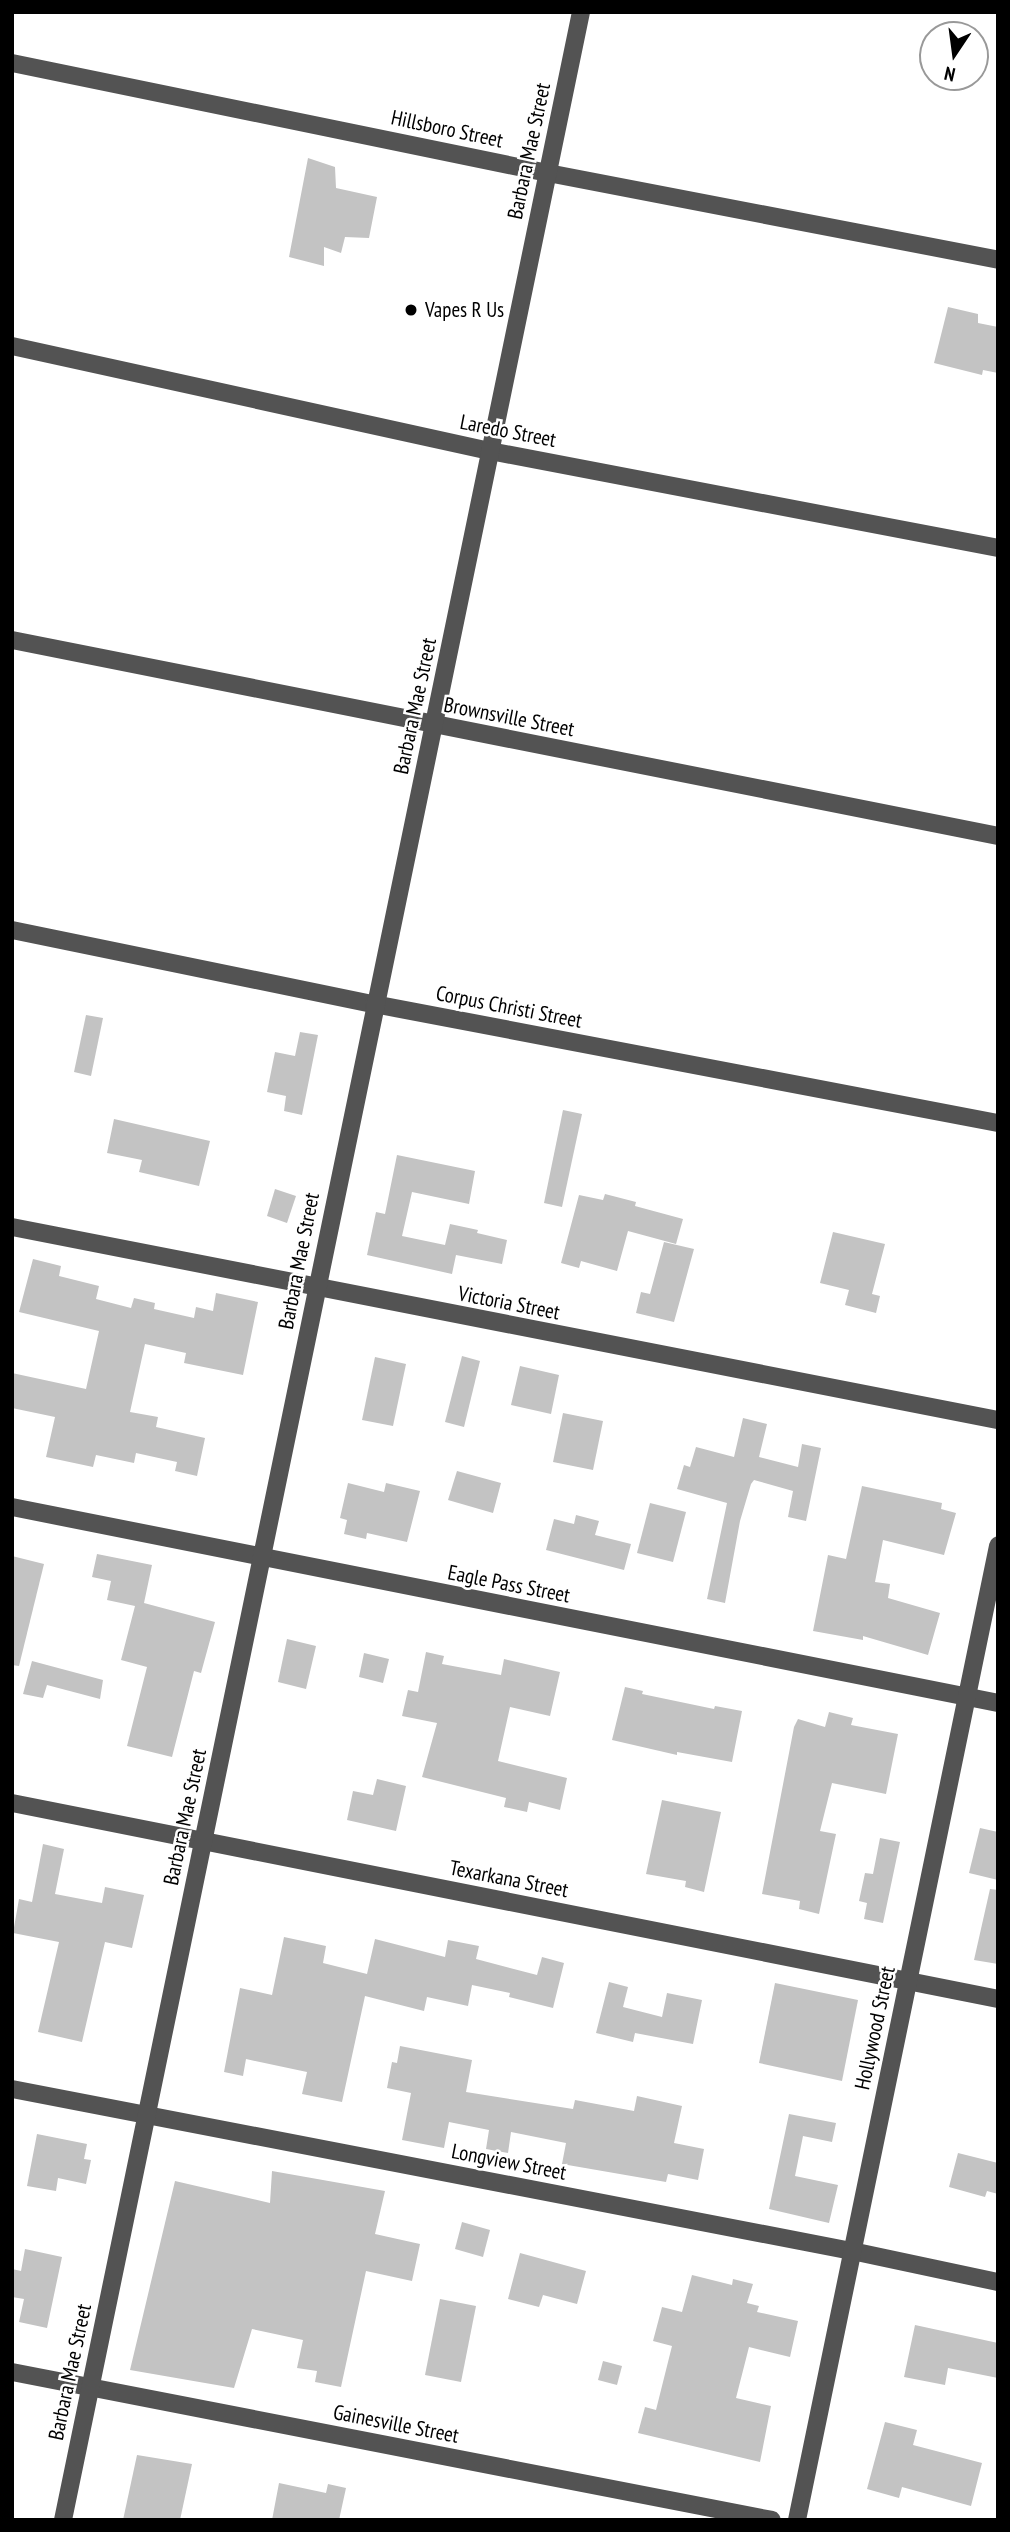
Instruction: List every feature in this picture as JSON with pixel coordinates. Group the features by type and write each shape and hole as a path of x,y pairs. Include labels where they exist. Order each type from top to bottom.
{"street":[{"name":"Barbara Mae Street","path":"63,2520 581,12"},
{"name":"Hillsboro Street","path":"12,63 548,173 998,260"},
{"name":"Laredo Street","path":"12,346 490,451 998,548"},
{"name":"Brownsville Street","path":"12,640 434,726 998,835"},
{"name":"Corpus Christi Street","path":"12,930 374,1004 998,1123"},
{"name":"Victoria Street","path":"12,1227 317,1289 998,1420"},
{"name":"Eagle Pass Street","path":"12,1507 261,1559 998,1703"},
{"name":"Hollywood Street","path":"796,2520 998,1546"},
{"name":"Texarkana Street","path":"12,1803 998,1999"},
{"name":"Longview Street","path":"12,2089 852,2251 998,2283"},
{"name":"Gainesville Street","path":"12,2372 772,2520"}],"building":[{"path":"308,158 335,167 336,188 377,197 369,238 345,237 341,253 324,247 324,266 289,257"},
{"path":"948,307 978,314 978,323 998,327 998,373 983,370 982,375 934,363"},
{"path":"86,1015 103,1018 91,1076 74,1072"},
{"path":"300,1032 318,1035 302,1115 284,1111 286,1096 267,1092 275,1052 295,1056"},
{"path":"563,1110 582,1114 562,1207 544,1203"},
{"path":"114,1119 210,1141 199,1186 139,1172 142,1160 107,1153"},
{"path":"397,1155 475,1171 469,1204 412,1192 402,1236 445,1245 450,1224 478,1230 477,1233 507,1240 502,1264 456,1255 452,1274 367,1255 376,1212 385,1214"},
{"path":"275,1189 296,1196 287,1223 267,1216"},
{"path":"605,1194 636,1202 635,1206 683,1219 676,1244 628,1231 617,1271 581,1261 579,1268 561,1263 579,1195 603,1200"},
{"path":"833,1232 885,1244 872,1294 880,1296 876,1313 845,1305 849,1290 820,1283"},
{"path":"664,1242 694,1249 674,1322 636,1313 641,1292 650,1294"},
{"path":"33,1259 61,1266 59,1276 99,1286 96,1299 131,1308 134,1298 155,1303 154,1309 194,1318 196,1307 213,1311 216,1293 258,1302 243,1375 184,1363 186,1353 145,1344 130,1412 158,1417 156,1427 205,1438 197,1476 175,1471 177,1462 136,1453 134,1463 96,1455 93,1467 46,1457 55,1417 12,1408 12,1373 86,1389 99,1331 19,1312"},
{"path":"462,1356 480,1361 464,1427 445,1422"},
{"path":"375,1357 406,1364 393,1426 362,1420"},
{"path":"520,1366 559,1375 551,1414 511,1405"},
{"path":"563,1413 603,1421 593,1470 553,1462"},
{"path":"743,1418 767,1424 759,1457 798,1467 802,1444 821,1448 806,1521 788,1517 793,1491 754,1480 751,1484 740,1521 725,1603 707,1599 727,1503 677,1489 684,1465 690,1467 696,1447 734,1457"},
{"path":"457,1471 501,1483 493,1513 448,1500"},
{"path":"348,1483 384,1492 386,1483 420,1491 407,1542 367,1533 366,1539 344,1534 347,1520 340,1518"},
{"path":"862,1486 942,1503 941,1509 956,1513 944,1555 883,1540 875,1582 890,1584 888,1598 940,1613 928,1655 863,1636 863,1640 813,1631 828,1555 846,1559"},
{"path":"650,1503 686,1512 673,1562 637,1553"},
{"path":"576,1515 599,1521 595,1535 631,1544 624,1570 546,1550 554,1519 574,1524"},
{"path":"97,1554 152,1565 144,1603 215,1622 201,1673 194,1671 172,1757 127,1746 147,1667 121,1660 135,1606 107,1600 111,1581 92,1577"},
{"path":"12,1556 44,1564 19,1666 12,1665"},
{"path":"287,1639 316,1646 306,1689 278,1682"},
{"path":"426,1652 444,1656 442,1664 501,1675 504,1659 560,1672 550,1716 510,1707 498,1761 567,1778 560,1810 529,1802 527,1812 504,1807 506,1798 422,1777 437,1723 402,1716 408,1690 418,1692"},
{"path":"364,1653 389,1659 383,1683 359,1677"},
{"path":"32,1661 103,1680 100,1699 47,1685 43,1698 23,1694"},
{"path":"625,1687 643,1691 642,1694 714,1709 715,1706 742,1711 732,1762 677,1752 677,1755 612,1740"},
{"path":"829,1712 853,1718 851,1725 898,1734 886,1794 832,1783 820,1831 836,1834 819,1914 799,1909 800,1901 762,1894 794,1727 798,1719 825,1727"},
{"path":"377,1779 406,1786 396,1831 347,1820 353,1791 373,1795"},
{"path":"662,1800 721,1812 704,1892 685,1887 686,1881 646,1874"},
{"path":"980,1828 998,1832 998,1880 969,1873"},
{"path":"880,1838 900,1842 883,1923 864,1919 867,1903 859,1901 865,1873 873,1874"},
{"path":"43,1844 64,1849 55,1894 102,1903 105,1887 144,1895 132,1948 105,1942 82,2042 38,2032 59,1942 13,1933 19,1899 32,1902"},
{"path":"990,1889 998,1890 998,1964 974,1960"},
{"path":"284,1937 326,1946 323,1963 367,1974 375,1939 445,1957 448,1940 479,1946 476,1959 537,1975 542,1957 564,1963 553,2008 509,1997 510,1993 472,1985 468,2006 427,1997 424,2011 365,1996 342,2102 302,2094 307,2072 246,2059 243,2076 224,2072 240,1988 272,1995"},
{"path":"609,1982 628,1987 623,2007 662,2017 667,1993 702,2000 693,2044 635,2033 633,2042 596,2033"},
{"path":"775,1983 858,2000 842,2081 759,2063"},
{"path":"400,2046 472,2060 466,2092 573,2109 575,2100 634,2111 637,2096 682,2106 674,2143 704,2149 698,2180 668,2174 666,2182 562,2164 566,2143 511,2132 508,2153 486,2149 489,2130 449,2122 444,2148 402,2140 411,2093 387,2088 392,2062 397,2063"},
{"path":"789,2114 836,2123 832,2142 803,2136 795,2176 838,2185 829,2223 769,2209"},
{"path":"37,2134 87,2144 84,2159 91,2160 86,2184 58,2178 56,2191 27,2186"},
{"path":"958,2153 998,2163 998,2194 987,2191 985,2197 949,2187"},
{"path":"272,2171 385,2191 375,2234 420,2244 412,2281 366,2271 341,2387 315,2382 317,2371 297,2368 303,2340 252,2329 234,2388 130,2370 175,2181 270,2203"},
{"path":"462,2222 490,2230 483,2257 455,2249"},
{"path":"25,2249 62,2257 47,2328 19,2322 24,2299 12,2297 12,2269 21,2271"},
{"path":"520,2253 586,2271 577,2304 543,2295 539,2307 508,2299"},
{"path":"692,2275 732,2285 733,2279 753,2284 747,2303 759,2306 757,2312 798,2321 790,2357 749,2347 736,2398 771,2406 760,2462 638,2433 645,2407 656,2410 672,2346 653,2341 662,2307 682,2312"},
{"path":"440,2299 476,2306 461,2382 425,2375"},
{"path":"915,2325 998,2343 998,2378 948,2368 945,2385 904,2377"},
{"path":"603,2361 622,2366 617,2385 598,2380"},
{"path":"885,2422 917,2430 913,2445 982,2463 971,2506 902,2487 899,2498 867,2489"},
{"path":"137,2455 192,2464 180,2520 123,2520"},
{"path":"279,2483 326,2493 328,2484 346,2488 339,2520 272,2520"}],"place":[{"name":"Vapes R Us","path":"411,310"}]}
